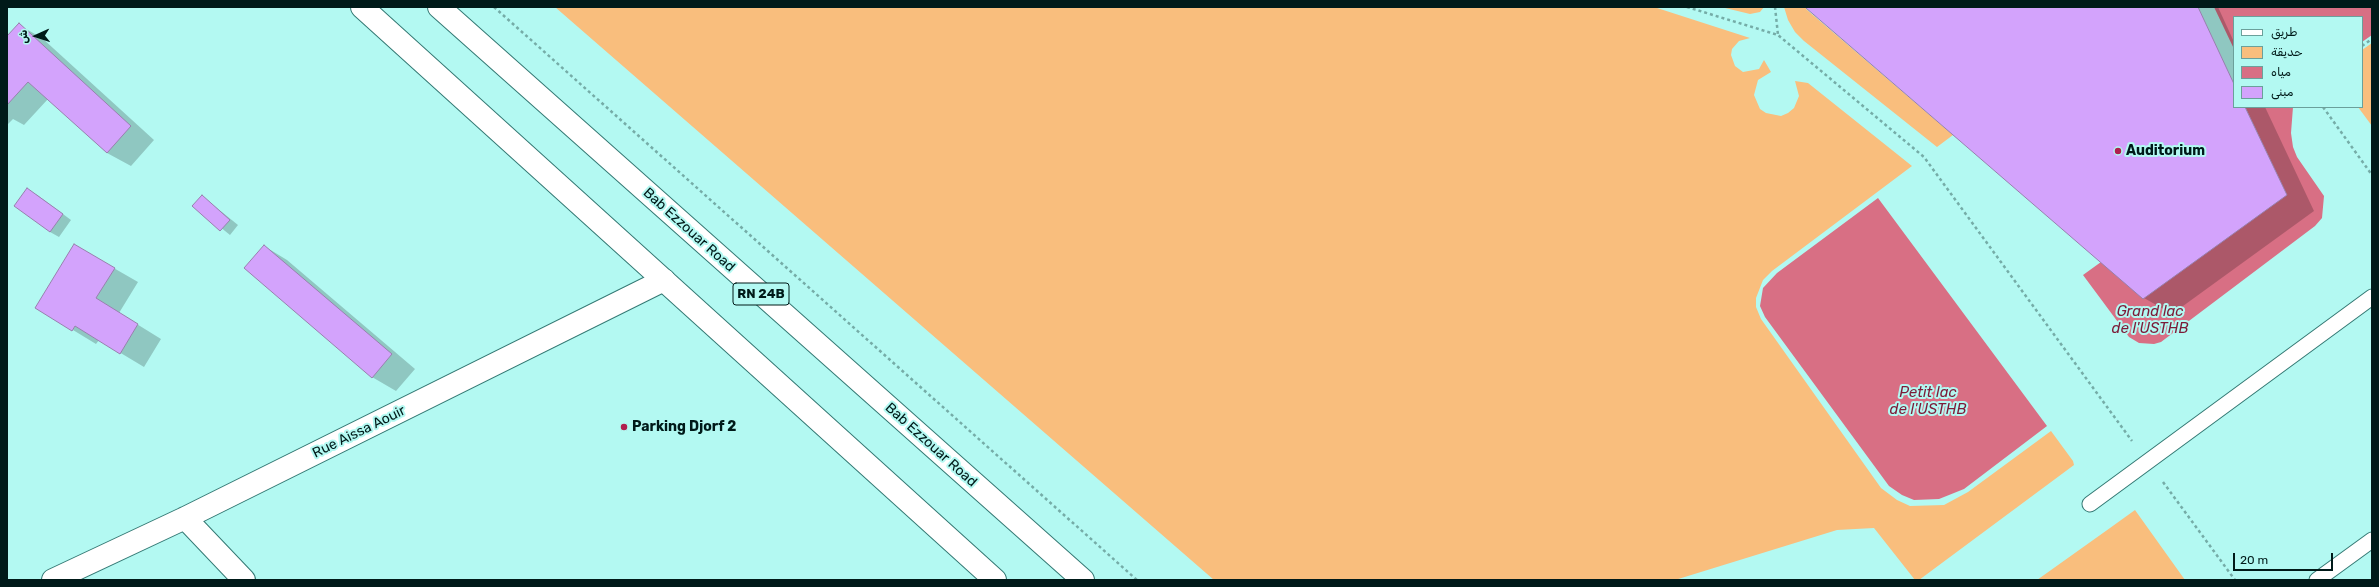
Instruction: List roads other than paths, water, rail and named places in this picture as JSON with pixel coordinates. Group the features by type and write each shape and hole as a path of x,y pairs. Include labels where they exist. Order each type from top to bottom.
{"main road":[{"path":"362,7 995,580"},
{"name":"Bab Ezzouar Road","path":"439,7 1083,580"},
{"name":"Rue Aissa Aouir","path":"53,580 185,518 664,280"},
{"path":"185,518 244,580"}],"lane":[{"path":"2090,504 2372,297"},
{"path":"2317,580 2372,540"}],"water":[{"path":"2214,7 2372,7 2372,35 2363,41 2363,16 2233,16 2233,47"},
{"name":"Grand lac de l'USTHB","path":"2245,108 2293,108 2291,133 2293,147 2297,157 2324,196 2322,218 2315,226 2161,342 2154,344 2139,343 2129,337 2083,275 2101,262 2286,194"},
{"name":"Petit lac de l'USTHB","path":"1878,198 2047,426 1964,489 1939,499 1914,500 1902,495 1889,486 1765,317 1760,306 1763,288 1777,273"}],"place":[{"name":"Auditorium","path":"2118,151"},
{"name":"Parking Djorf 2","path":"624,427"}]}
